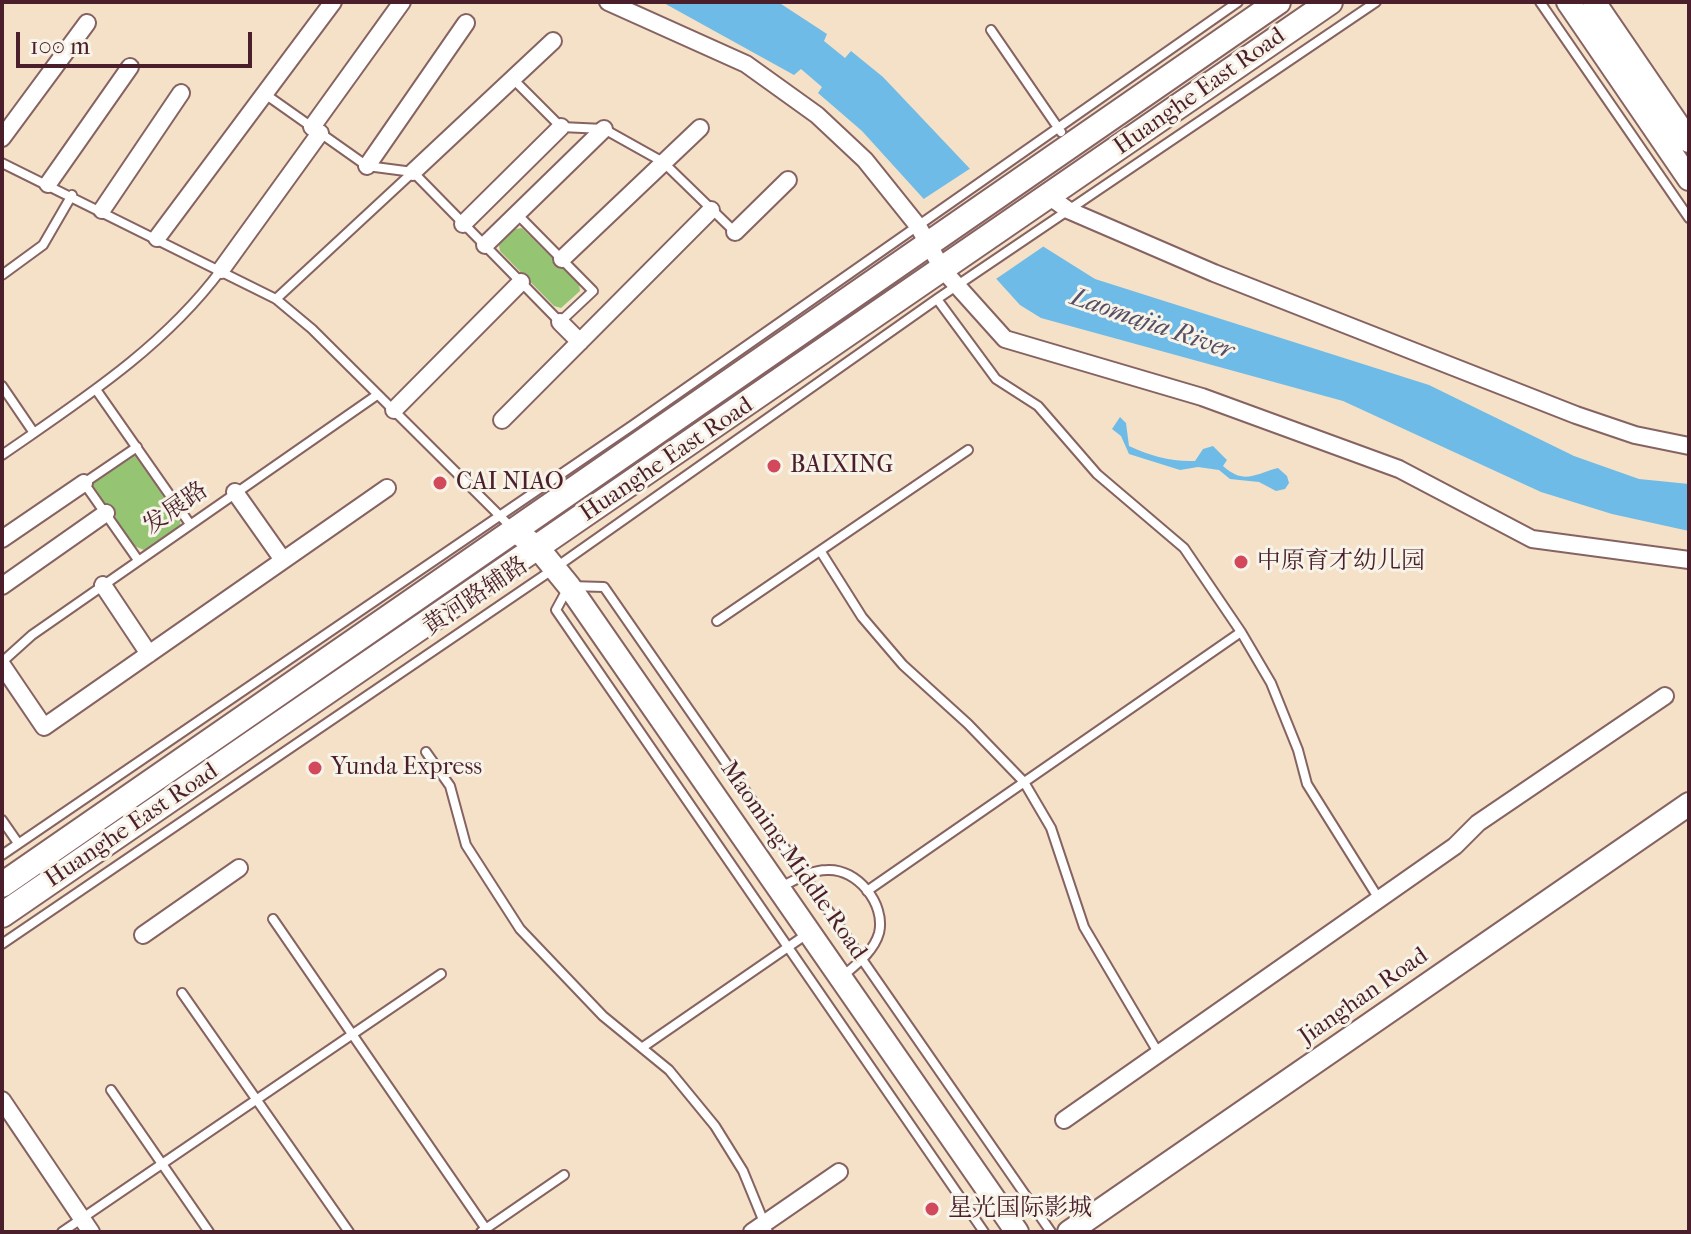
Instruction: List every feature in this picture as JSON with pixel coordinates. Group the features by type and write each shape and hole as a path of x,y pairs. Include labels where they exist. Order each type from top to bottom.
{"main road":[{"name":"Huanghe East Road","path":"2,885 507,523 1064,137 1278,2"},
{"name":"Huanghe East Road","path":"2,915 538,548 1051,210 1330,2"}],"street":[{"path":"157,238 333,2"},
{"path":"221,270 402,2"},
{"path":"608,2 746,64 817,115 865,160 927,232 1005,339 1202,397 1399,469 1532,539 1689,560"},
{"path":"1568,2 1689,179"},
{"path":"1594,2 1689,141"},
{"path":"2,138 87,23"},
{"path":"367,166 466,23"},
{"path":"413,172 553,41"},
{"path":"48,184 130,67"},
{"path":"102,210 181,93"},
{"path":"463,224 561,127"},
{"path":"562,259 700,128"},
{"path":"485,245 604,129"},
{"path":"735,232 788,180"},
{"path":"502,420 711,210"},
{"path":"1051,210 1576,415 1635,435 1689,446"},
{"path":"394,410 521,282"},
{"path":"560,322 580,342"},
{"path":"2,539 84,483"},
{"path":"3,660 44,727 387,488"},
{"path":"235,492 283,560"},
{"path":"2,586 106,513"},
{"name":"Maoming Middle Road","path":"507,523 538,548 569,586 843,976 1017,1232"},
{"path":"103,585 149,654"},
{"path":"1064,1120 1455,846 1478,823 1665,696"},
{"name":"Jianghan Road","path":"1069,1232 1689,804"},
{"path":"143,935 239,868"},
{"path":"2,1100 87,1225"},
{"path":"752,1232 767,1227 839,1172"}],"lane":[{"path":"991,30 1064,137 1238,2"},
{"path":"1051,210 1376,2"},
{"path":"1540,2 1689,218"},
{"path":"514,80 561,127 604,129 663,162 735,232"},
{"path":"265,94 367,166 413,172 560,322 593,291 517,214"},
{"path":"2,163 72,195 276,299 312,329 507,523 2,855"},
{"path":"276,299 413,172"},
{"path":"2,275 43,245 72,195"},
{"path":"2,455 97,391 205,291 221,270"},
{"name":"黄河路辅路","path":"2,944 555,568 937,299 956,274"},
{"path":"937,299 996,379 1038,406 1097,474 1184,548 1241,632 1276,694 1298,750 1307,784 1379,900"},
{"path":"2,386 34,433"},
{"path":"97,391 190,524"},
{"name":"发展路","path":"3,660 138,560 377,395"},
{"path":"137,447 84,483 138,560"},
{"path":"717,621 968,450"},
{"path":"821,552 862,617 903,665 968,724 1024,782 1051,828 1084,927 1159,1054"},
{"path":"984,1232 556,610 569,586 604,587 1051,1232"},
{"path":"867,891 1241,632"},
{"path":"426,752 450,786 466,845 520,929 603,1016 669,1070 715,1126 743,1171 767,1227"},
{"path":"2,820 18,843"},
{"path":"780,887 831,869 846,873 867,891 880,921 878,935 862,960 843,976"},
{"path":"273,919 483,1230 564,1175"},
{"path":"643,1047 811,932"},
{"path":"62,1232 87,1225 162,1164 441,974"},
{"path":"182,993 349,1232"},
{"path":"111,1090 209,1232"}],"green space":[{"path":"522,228 579,284 580,291 561,308 554,306 500,251 499,245 515,229"},
{"path":"133,453 138,454 181,516 180,526 144,550 132,545 90,485"}],"water":[{"name":"Laomajia River","path":"662,2 778,2 827,34 824,41 845,58 851,51 883,77 1044,247 1095,279 1429,385 1574,456 1639,479 1689,484 1689,531 1612,514 1541,492 1343,401 1041,318 1020,305 862,131 818,93 822,87 801,69 794,75"},
{"path":"1120,417 1126,423 1129,446 1145,453 1195,461 1203,449 1213,446 1227,460 1223,466 1230,472 1244,477 1278,468 1287,476 1289,483 1285,489 1276,491 1259,482 1230,479 1219,470 1198,467 1180,470 1129,454 1121,436 1112,429"}],"pier":[{"path":"974,166 1047,244 993,281 919,202"}],"place":[{"name":"BAIXING","path":"774,466"},
{"name":"CAI NIAO","path":"440,483"},
{"name":"中原育才幼儿园","path":"1241,562"},
{"name":"Yunda Express","path":"315,768"},
{"name":"星光国际影城","path":"932,1209"}]}
